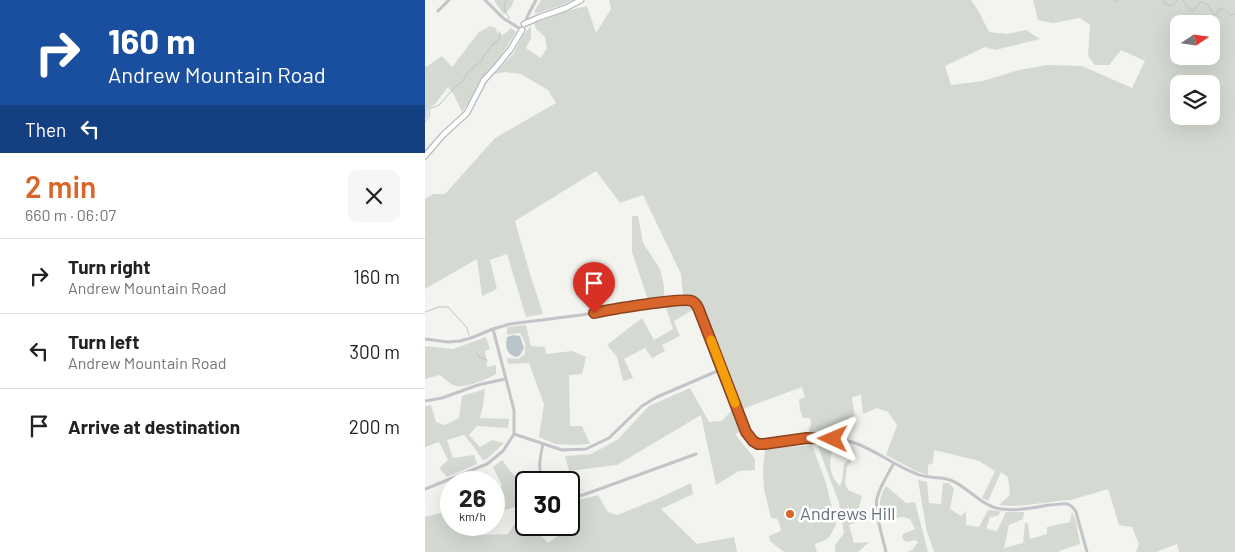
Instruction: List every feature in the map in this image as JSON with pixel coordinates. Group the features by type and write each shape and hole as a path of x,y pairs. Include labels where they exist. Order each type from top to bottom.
{"street":[{"path":"438,11 449,0"},
{"path":"485,0 503,18 522,30"},
{"path":"425,156 443,134 467,113 484,80 510,50 536,0"},
{"path":"524,24 540,16 566,8 581,0"},
{"path":"425,339 447,342 460,341 513,324 634,306 690,300 697,306 744,428 748,436 755,442 764,444 807,438 841,440 855,443 919,475 951,480 982,501 997,508 1017,509 1059,504 1069,505 1076,512 1087,552"},
{"path":"425,489 487,464 503,451 514,434 514,410 493,329"},
{"path":"514,434 562,450 585,449 609,438 642,406 657,397 722,369"},
{"path":"425,401 442,398 505,379"},
{"path":"540,471 539,464 543,444"},
{"path":"580,495 696,454"},
{"path":"886,552 876,506 878,493 895,463"}],"shaded area":[{"path":"494,0 514,0 504,15"},
{"path":"541,0 573,0 535,14 535,10"},
{"path":"609,0 971,0 989,32 1007,34 1026,30 1040,39 995,50 985,47 945,66 951,85 983,81 1019,70 1047,65 1082,66 1132,88 1145,61 1121,50 1109,65 1095,65 1088,56 1090,25 1080,18 1053,23 1038,20 1033,0 1235,0 1235,552 1179,552 1177,544 1156,552 1136,552 1139,544 1132,527 1119,525 1108,489 1071,500 1027,505 999,505 1010,495 1008,477 1001,472 988,501 982,498 995,471 979,461 934,450 933,463 928,465 928,475 916,471 886,455 897,425 888,412 877,408 863,414 861,395 852,397 855,418 846,432 809,434 810,418 803,418 800,410 799,399 805,398 802,387 740,410 702,309 695,299 683,296 681,274 643,195 620,203 596,171 515,221 543,314 526,317 507,254 490,260 497,289 482,296 477,259 425,289 425,199 433,194 445,194 495,138 556,103 548,90 521,74 504,72 495,74 513,54 523,35 531,26 531,38 526,48 541,58 547,48 545,37 536,29 534,23 563,12 587,6 596,33 611,9"},
{"path":"490,26 496,28 497,32 502,35 511,28 516,32 500,57 482,77 467,105 462,112 448,87 435,104 427,110 428,116 425,118 425,66 442,56 452,67 479,32"},
{"path":"632,216 638,216 643,243 660,269 664,286 664,299 648,300 632,252"},
{"path":"688,303 694,309 674,321 680,336 662,345 665,351 652,358 645,348 624,359 633,378 623,381 617,357 607,345 642,318 654,340 673,329 665,305"},
{"path":"526,325 531,346 545,347 546,354 572,351 586,357 582,374 569,375 570,426 582,426 590,444 555,444 539,437 544,404 529,363 508,364 507,358 518,359 525,354 525,343 520,333 507,335 507,327"},
{"path":"513,335 520,336 524,348 517,357 508,352 506,347 507,337"},
{"path":"486,337 490,349 485,351 487,367 496,365 496,374 487,379 463,386 453,385 440,375 425,379 425,346 453,349"},
{"path":"690,388 709,422 722,421 732,410 740,432 735,434 755,459 755,470 739,471 716,485 701,415 617,465 569,471 565,456 591,454 617,440 649,406"},
{"path":"485,389 480,418 509,419 508,428 477,426 469,435 480,447 492,440 504,443 487,459 483,460 464,435 447,440 453,458 474,455 477,464 461,471 442,471 439,468 448,460 439,442 425,447 425,406 431,405 436,422 445,425 459,418 462,396"},
{"path":"816,441 834,442 830,465 833,475 840,486 844,464 853,454 854,458 847,467 845,483 848,490 862,496 859,507 862,520 849,525 854,543 869,542 858,552 835,552 835,545 844,533 839,503"},
{"path":"812,445 826,483 836,524 828,537 815,544 817,552 784,552 770,541 769,536 781,531 777,519 771,518 764,489 765,449"},
{"path":"502,460 515,477 515,507 505,510 505,471 495,471 493,467"},
{"path":"918,480 927,482 929,503 941,504 943,483 949,483 954,489 950,509 961,516 966,511 966,525 979,527 988,510 1001,511 998,516 990,517 986,529 997,531 1006,512 1024,512 1023,519 1009,525 1004,548 1023,543 1025,522 1028,524 1030,539 1047,534 1047,527 1070,522 1072,512 1076,521 1080,544 1059,552 934,552 927,532"},
{"path":"691,483 693,494 661,509 697,544 734,537 737,552 425,552 425,517 440,513 440,536 505,536 515,523 515,536 541,536 548,543 558,536 580,536 580,500 598,495 608,512 617,515"},
{"path":"886,486 906,503 915,502 928,552 907,552 912,550 918,542 915,540 906,542 902,538 903,534 915,529 910,519 903,517 882,521 880,503"}],"waterway":[{"path":"506,0 505,9 509,19"},
{"path":"1113,0 1116,2 1117,0"},
{"path":"1164,0 1165,4 1170,6 1178,0"},
{"path":"1183,0 1190,10 1193,11 1203,2 1208,5 1214,15 1217,14 1219,9 1225,10 1230,15 1235,14"},
{"path":"425,122 430,115 429,109 439,105 462,82 469,71 481,62 485,54 497,42 500,32"},
{"path":"425,312 439,307 448,307 467,328 469,335"},
{"path":"477,353 479,357 487,361"}],"slow traffic":[{"path":"711,340 735,403"}],"place":[{"name":"Andrews Hill","path":"790,514"}],"route":[{"path":"594,313 683,300 692,301 699,310 741,421 748,436 753,441 758,444 764,444 807,438 833,439"}]}
